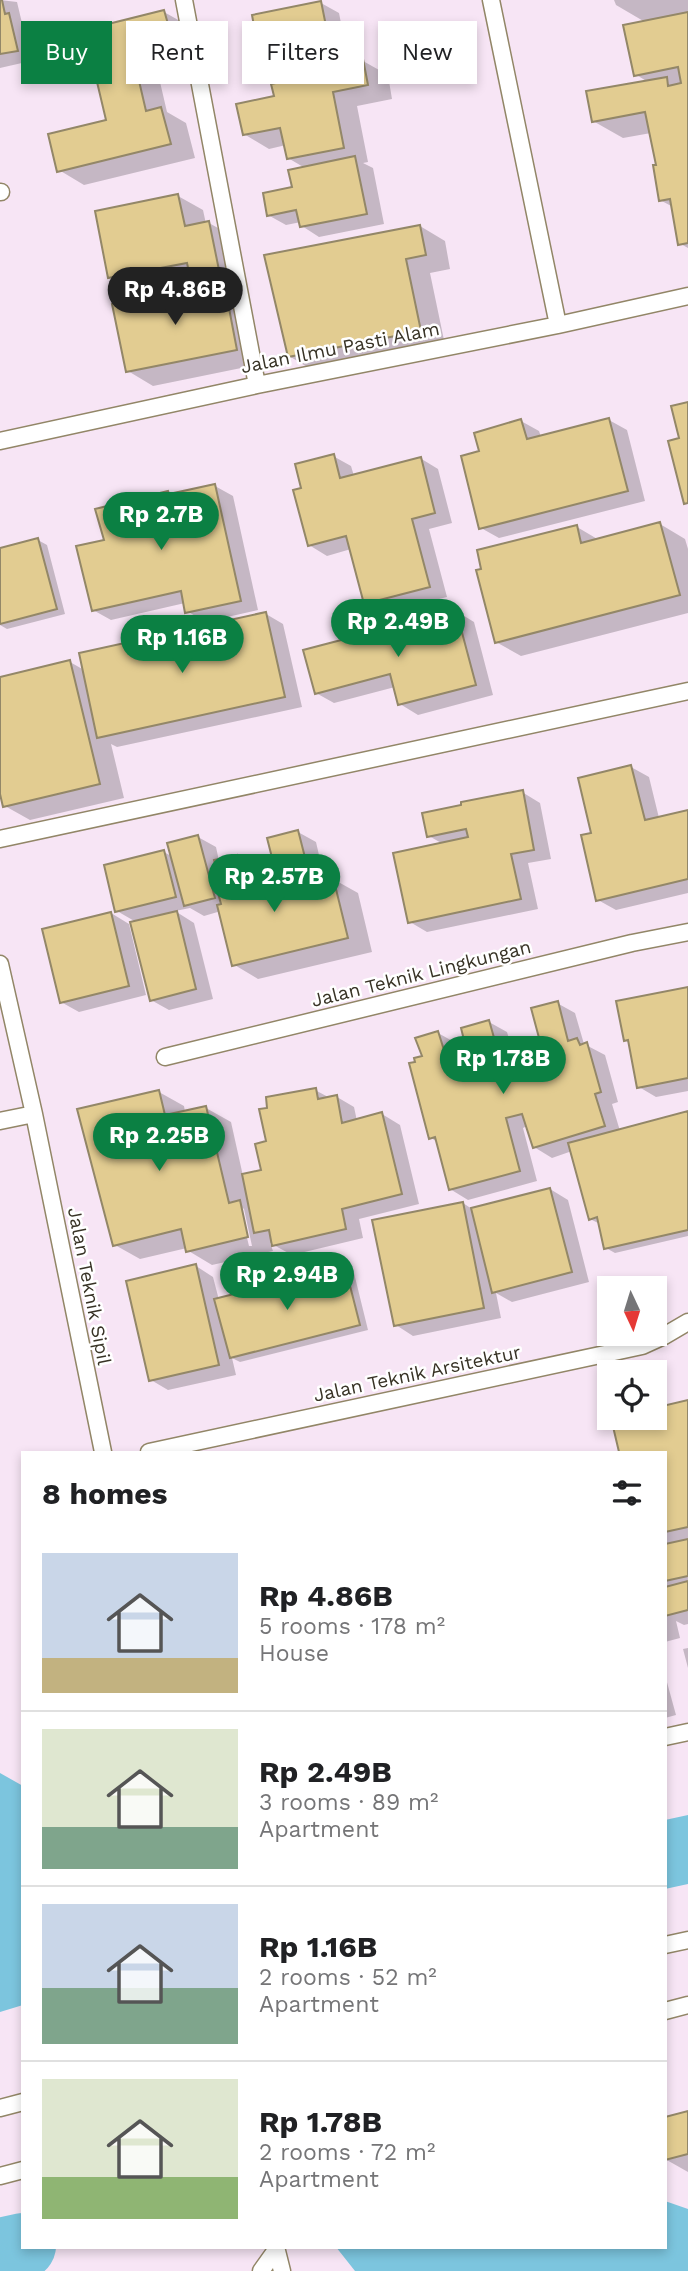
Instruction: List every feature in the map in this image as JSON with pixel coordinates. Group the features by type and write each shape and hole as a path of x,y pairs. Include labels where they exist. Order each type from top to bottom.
{"lane":[{"path":"184,0 257,385"},
{"path":"491,0 558,324"},
{"name":"Jalan Ilmu Pasti Alam","path":"0,441 688,296"},
{"path":"0,839 688,691"},
{"name":"Jalan Teknik Lingkungan","path":"165,1057 632,943 688,932"},
{"name":"Jalan Teknik Sipil","path":"0,964 34,1114 103,1451"},
{"path":"0,1121 34,1114"},
{"name":"Jalan Teknik Arsitektur","path":"154,1451 642,1346 688,1322"},
{"path":"667,1737 688,1732"},
{"path":"667,1945 688,1940"},
{"path":"667,2010 688,2005"},
{"path":"0,2108 21,2103"},
{"path":"0,2176 21,2171"},
{"path":"261,2271 275,2249"},
{"path":"276,2249 282,2271"}],"shaded area":[{"path":"0,0 688,0 688,2271 0,2271"}],"water":[{"path":"0,1773 21,1785 21,2006 0,2012"},
{"path":"688,1815 688,1884 667,1889 667,1820"},
{"path":"667,2202 688,2209 688,2271 355,2271 338,2249 667,2249"}],"building":[{"path":"0,0 5,14 9,13 18,51 0,54"},
{"path":"321,1 325,21 253,21 252,15"},
{"path":"164,10 167,21 126,21 126,84 140,84 146,111 161,107 171,144 57,172 48,134 106,120 97,84 112,84 112,23"},
{"path":"688,12 688,243 678,245 670,199 659,201 653,165 656,165 645,112 592,122 586,91 667,77 668,86 681,83 678,67 634,76 623,25"},
{"path":"364,64 368,85 333,92 344,148 287,159 280,128 243,135 236,104 274,96 271,84 364,84"},
{"path":"355,156 367,214 300,227 296,210 267,216 263,193 292,187 288,170"},
{"path":"178,194 185,226 209,221 219,270 190,277 187,263 108,278 95,211"},
{"path":"420,225 426,255 406,259 421,331 288,357 264,255"},
{"path":"224,282 237,350 126,372 112,304"},
{"path":"688,402 688,503 684,504 668,441 679,438 671,406"},
{"path":"609,418 628,491 479,529 461,456 479,451 474,433 521,419 527,439"},
{"path":"334,454 340,478 421,457 435,513 412,519 430,587 364,604 346,536 308,546 293,490 301,488 295,464"},
{"path":"215,484 241,601 185,613 181,591 92,611 76,546 104,540 95,509 168,491 169,494"},
{"path":"660,522 680,595 495,643 476,570 481,569 477,550 577,525 581,543"},
{"path":"38,538 57,609 0,624 0,548"},
{"path":"456,610 476,685 398,705 390,674 315,694 303,650"},
{"path":"266,612 285,697 97,738 79,653"},
{"path":"70,660 100,784 3,807 0,794 0,677"},
{"path":"631,765 645,820 688,810 688,879 596,901 581,835 591,833 578,778"},
{"path":"523,790 534,850 511,854 521,899 408,923 393,853 468,837 466,829 427,837 422,813"},
{"path":"298,830 310,877 279,885 267,838"},
{"path":"198,835 215,898 184,906 167,843"},
{"path":"164,850 176,897 115,912 104,865"},
{"path":"237,855 242,876 267,869 273,892 333,877 348,938 232,966 217,905 221,904 215,882 219,881 214,860"},
{"path":"177,911 196,989 150,1001 130,922"},
{"path":"111,912 129,986 60,1003 42,929"},
{"path":"688,987 688,1078 637,1088 628,1040 624,1041 616,1001"},
{"path":"558,1001 568,1041 577,1038 580,1045 587,1042 601,1092 595,1094 605,1126 533,1148 522,1114 506,1118 520,1171 449,1190 435,1137 429,1139 409,1063 422,1056 415,1038 438,1031 444,1050 465,1044 461,1028 489,1020 502,1066 506,1065 505,1060 542,1049 531,1008"},
{"path":"316,1088 318,1099 337,1095 342,1123 382,1112 402,1194 342,1209 346,1229 272,1246 269,1230 254,1233 242,1174 261,1170 255,1144 266,1141 259,1109 267,1108 266,1097"},
{"path":"159,1090 165,1115 206,1106 229,1203 240,1200 248,1237 186,1252 181,1229 113,1246 77,1109"},
{"path":"688,1111 688,1230 604,1249 597,1217 589,1220 568,1143"},
{"path":"550,1188 572,1272 492,1293 471,1208"},
{"path":"463,1202 484,1308 394,1326 372,1220"},
{"path":"196,1264 219,1365 149,1381 126,1281"},
{"path":"345,1266 360,1325 230,1358 214,1299"},
{"path":"688,1400 688,1527 667,1532 667,1451 619,1451 614,1430 667,1430 667,1405"},
{"path":"688,1539 688,1576 667,1581 667,1544"},
{"path":"688,1581 688,1610 667,1615 667,1586"},
{"path":"688,2111 688,2154 667,2159 667,2116"}],"waterway":[{"path":"0,2251 21,2246"}]}
